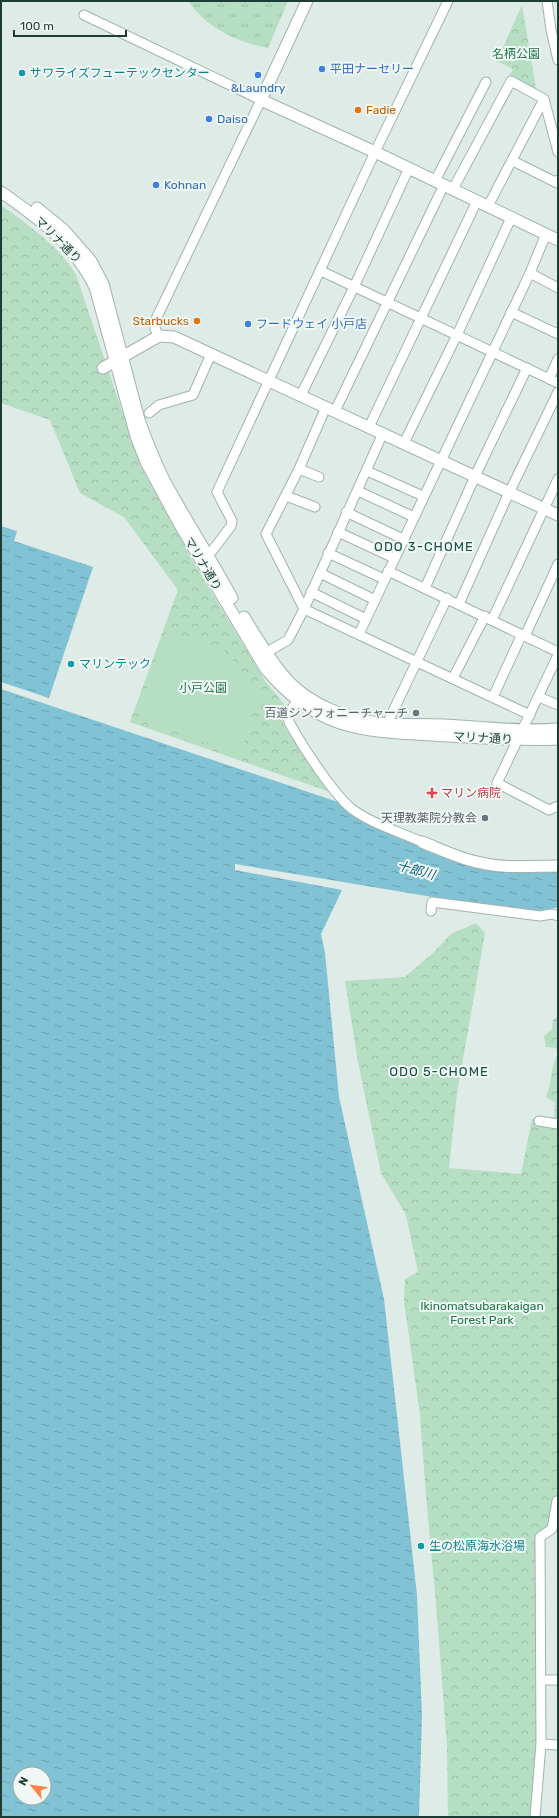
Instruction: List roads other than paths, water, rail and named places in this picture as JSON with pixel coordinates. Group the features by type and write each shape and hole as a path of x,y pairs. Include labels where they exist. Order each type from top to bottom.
{"street":[{"path":"159,336 155,329 156,319 307,1"},
{"path":"208,553 212,551 231,526 232,521 217,492 375,152 448,1"},
{"path":"547,1 551,30 558,60"},
{"path":"84,15 558,240"},
{"path":"444,185 511,81 544,99 558,152"},
{"path":"486,82 444,185 387,302 266,534 304,609 530,715"},
{"path":"488,206 513,161 544,99"},
{"path":"513,161 557,183 558,180"},
{"path":"301,395 354,287 409,168"},
{"name":"マリナ通り","path":"1,182 39,209 64,230 91,261 103,284 136,436 153,477 180,525 266,668 279,685 298,701 318,714 354,728 390,733 520,735 558,729"},
{"name":"マリナ通り","path":"1,192 34,215 57,235 84,266 95,286 147,442 170,490 208,553 233,601 266,652 284,676 297,689 312,700 342,713 361,719 387,724 430,724 558,739"},
{"path":"369,427 477,201"},
{"path":"404,443 457,335 511,218"},
{"path":"359,634 423,496 530,273 546,234"},
{"path":"321,271 558,383"},
{"path":"530,273 558,288"},
{"path":"511,312 558,334"},
{"path":"103,368 159,336 174,337 558,515"},
{"path":"149,413 160,405 193,395 211,354"},
{"path":"549,379 558,359"},
{"path":"424,588 475,476 527,368"},
{"path":"459,604 509,492 558,392"},
{"path":"266,652 288,640 304,609 346,512 358,491 383,433"},
{"path":"299,469 319,477"},
{"path":"367,471 423,496"},
{"path":"453,678 488,618 558,479"},
{"path":"358,491 414,516"},
{"path":"286,496 315,507"},
{"path":"346,512 403,539"},
{"path":"338,532 394,558"},
{"path":"328,553 424,588 558,652"},
{"path":"493,697 558,564"},
{"path":"320,573 375,600"},
{"path":"311,592 366,619"},
{"path":"387,724 447,598"},
{"path":"558,655 497,783 549,810 558,806"},
{"path":"539,696 558,705"},
{"path":"298,701 288,717 289,722 340,797 352,809 363,816 422,842 478,863 499,865 558,866"},
{"path":"431,911 432,902 540,916 552,914 558,916"},
{"path":"539,1121 558,1124"},
{"path":"535,1817 541,1744 542,1680 540,1537 552,1530 556,1501 558,1501"},
{"path":"542,1680 558,1680"},
{"path":"541,1744 558,1745"}],"water":[{"path":"1,526 17,531 14,541 93,567 49,698 1,682"},
{"name":"十郎川","path":"1,689 341,803 352,815 458,861 558,871 558,907 542,912 481,905 235,864 235,870 342,890 321,934 325,953 339,1097 384,1299 417,1595 422,1716 419,1817 1,1817"}],"place":[{"name":"平田ナーセリー","path":"322,69"},
{"name":"サワライズフューテックセンター","path":"22,73"},
{"name":"&Laundry","path":"258,75"},
{"name":"Fadie","path":"358,110"},
{"name":"Daiso","path":"209,119"},
{"name":"Kohnan","path":"156,185"},
{"name":"Starbucks","path":"197,321"},
{"name":"フードウェイ 小戸店","path":"248,324"},
{"name":"マリンテック","path":"71,664"},
{"name":"百道シンフォニーチャーチ","path":"416,713"},
{"name":"マリン病院","path":"432,793"},
{"name":"天理教薬院分教会","path":"485,818"},
{"name":"生の松原海水浴場","path":"421,1546"}],"district":[{"name":"ODO 3-CHOME","path":"424,546"},
{"name":"ODO 5-CHOME","path":"439,1071"}],"park label":[{"name":"名柄公園","path":"516,54"},
{"name":"小戸公園","path":"203,688"},
{"name":"Ikinomatsubarakaigan Forest Park","path":"482,1313"}]}
